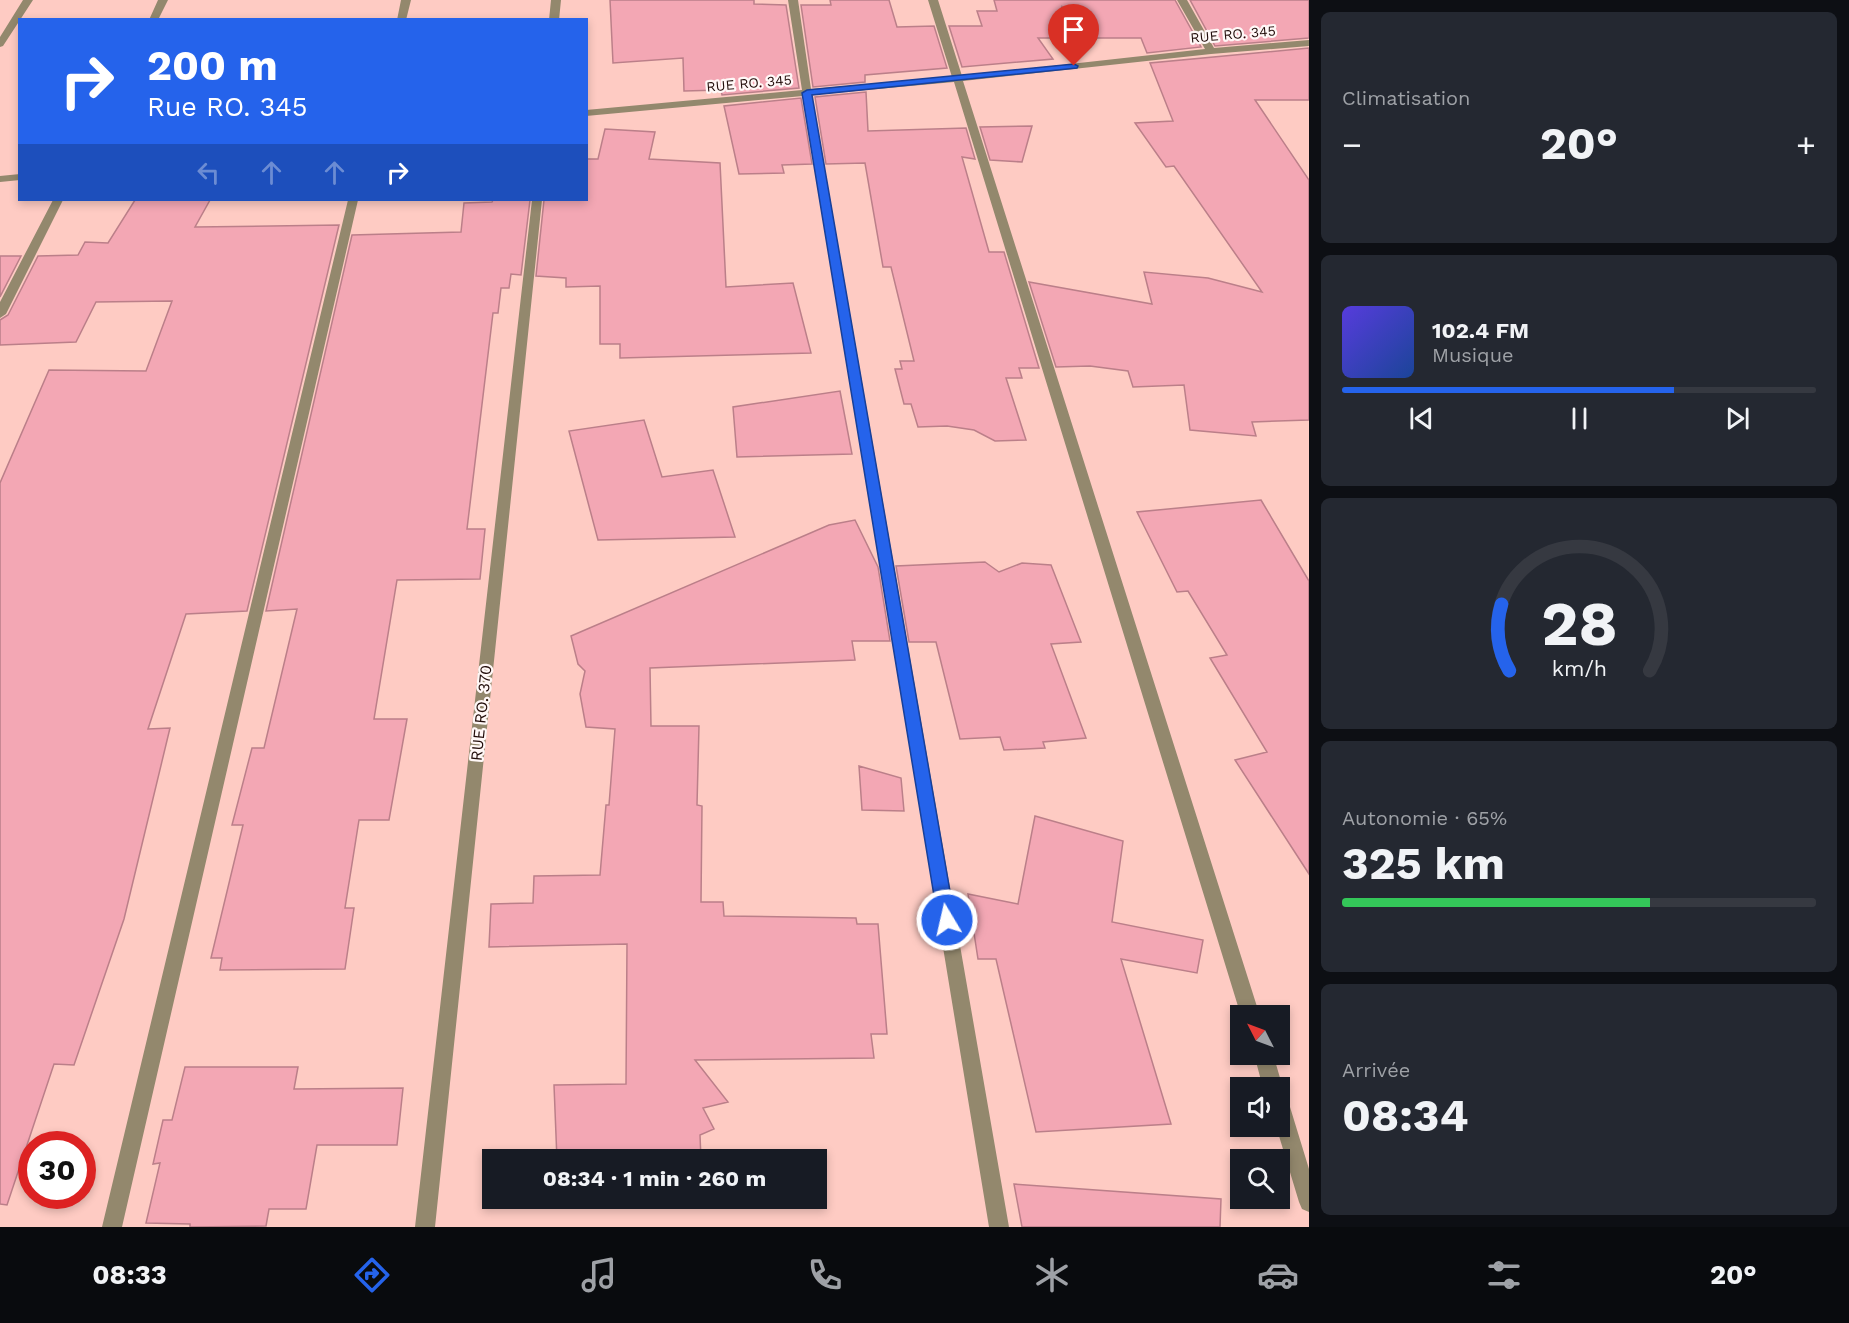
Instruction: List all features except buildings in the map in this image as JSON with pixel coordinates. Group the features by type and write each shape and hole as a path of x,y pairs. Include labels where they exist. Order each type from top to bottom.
{"street":[{"path":"0,44 28,0"},
{"path":"154,18 163,0"},
{"path":"402,18 406,0"},
{"path":"554,18 556,0"},
{"path":"793,0 999,1227"},
{"path":"933,0 1248,1005"},
{"path":"1182,0 1211,51"},
{"name":"RUE RO. 345","path":"588,113 959,79 1211,51 1309,43"},
{"path":"0,179 18,177"},
{"path":"0,314 57,201"},
{"path":"112,1227 353,201"},
{"name":"RUE RO. 370","path":"425,1227 537,201"},
{"path":"1289,1137 1309,1202"}],"route":[{"path":"947,920 807,93 1074,66"}]}
